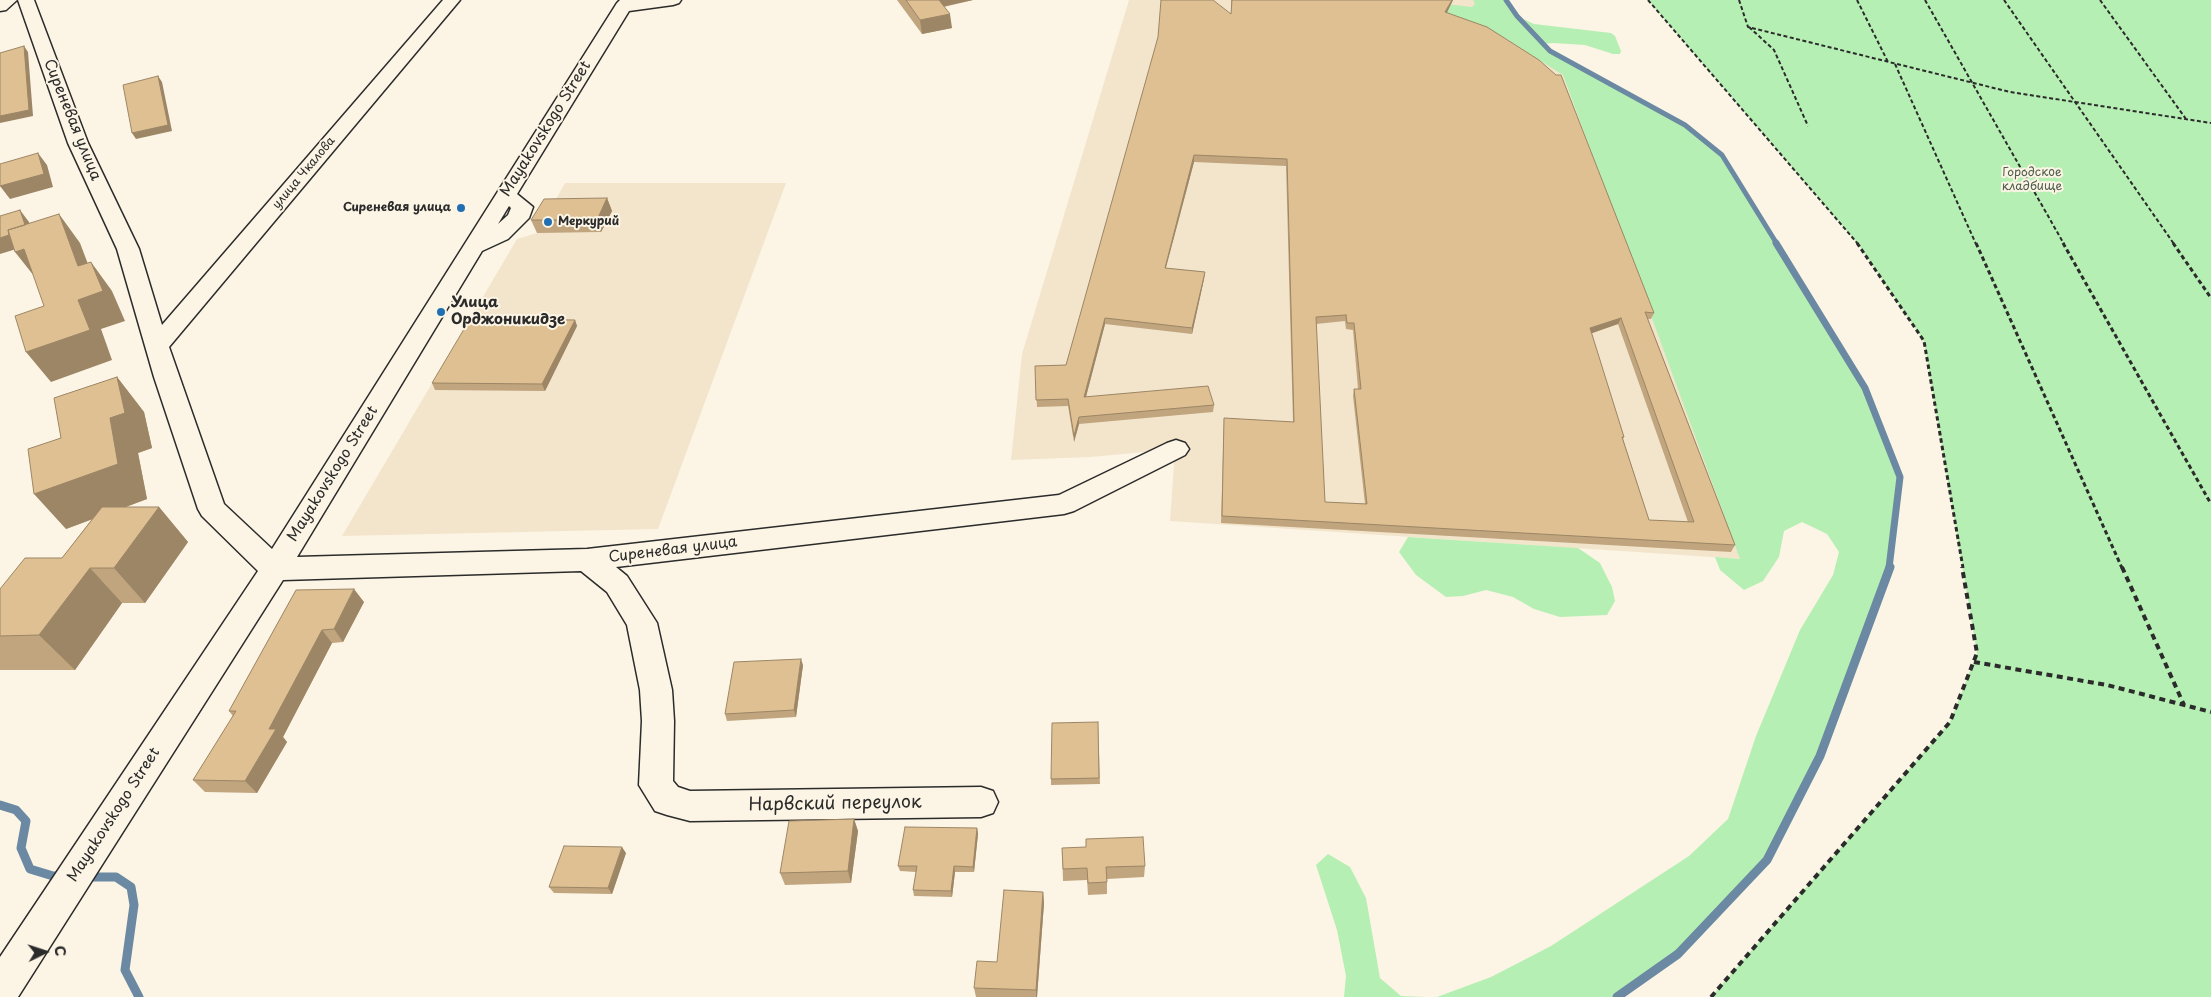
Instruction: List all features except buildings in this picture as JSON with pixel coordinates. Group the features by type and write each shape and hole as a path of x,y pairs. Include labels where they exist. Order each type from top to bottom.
{"street":[{"path":"0,6 10,0"},
{"name":"Сиреневая улица","path":"26,0 78,143 128,249 157,346 212,509 275,569 588,560 1064,504 1176,449"},
{"name":"улица Чкалова","path":"157,346 452,0"},
{"path":"626,4 673,0"},
{"name":"Mayakovskogo Street","path":"0,991 94,844 275,569 473,247 626,4"},
{"name":"Нарвский переулок","path":"588,560 617,584 642,623 656,690 658,721 656,785 667,800 690,806 981,802"}],"path":[{"path":"1648,0 1858,244 1924,341 1977,653 1950,722 1711,997"},
{"path":"1739,0 1748,27 1774,50 1808,126"},
{"path":"1857,0 1888,62"},
{"path":"1925,0 2211,504"},
{"path":"2004,0 2211,298"},
{"path":"2100,0 2186,120"},
{"path":"1748,27 2010,92 2211,123"},
{"path":"1895,64 2184,705"},
{"path":"1974,662 2107,685 2211,712"}],"shaded area":[{"path":"1129,0 1483,0 1563,75 1741,559 1170,521 1175,449 1091,457 1011,460 1022,354"},
{"path":"565,183 786,183 658,529 342,536 517,239 537,233"}],"green space":[{"path":"1473,0 1506,0 1517,16 1534,24 1611,33 1615,36 1621,51 1620,54 1613,54 1585,45 1544,44 1550,51 1685,125 1722,155 1865,388 1900,477 1890,566 1820,756 1767,860 1678,954 1619,997 1437,997 1491,977 1551,946 1689,856 1728,819 1756,736 1800,630 1833,575 1839,552 1827,534 1802,522 1784,531 1779,557 1763,581 1744,590 1720,570 1715,557 1740,559 1563,75 1503,37 1420,10 1446,4 1472,7 1475,4"},
{"name":"Городское кладбище","path":"1648,0 2211,0 2211,997 1711,997 1950,722 1977,653 1924,341 1858,244"},
{"path":"1408,537 1578,548 1600,563 1612,587 1615,601 1607,615 1560,617 1534,609 1513,597 1486,590 1463,596 1446,597 1416,575 1399,552"},
{"path":"1328,854 1350,867 1366,898 1380,978 1401,996 1425,997 1344,997 1346,976 1337,930 1316,865"}],"waterway":[{"path":"1506,0 1517,16 1550,51 1685,125 1722,155 1777,244"},
{"path":"1776,243 1865,388 1900,477 1889,568"},
{"path":"1617,997 1678,954 1767,860 1820,756 1890,567"},
{"path":"0,805 16,810 26,821 21,848 30,869 53,876 62,876"},
{"path":"86,877 116,877 131,887 134,905 125,970 139,997"}],"place":[{"name":"Сиреневая улица","path":"461,208"},
{"name":"Меркурий","path":"548,222"},
{"name":"Улица Орджоникидзе","path":"441,312"}]}
